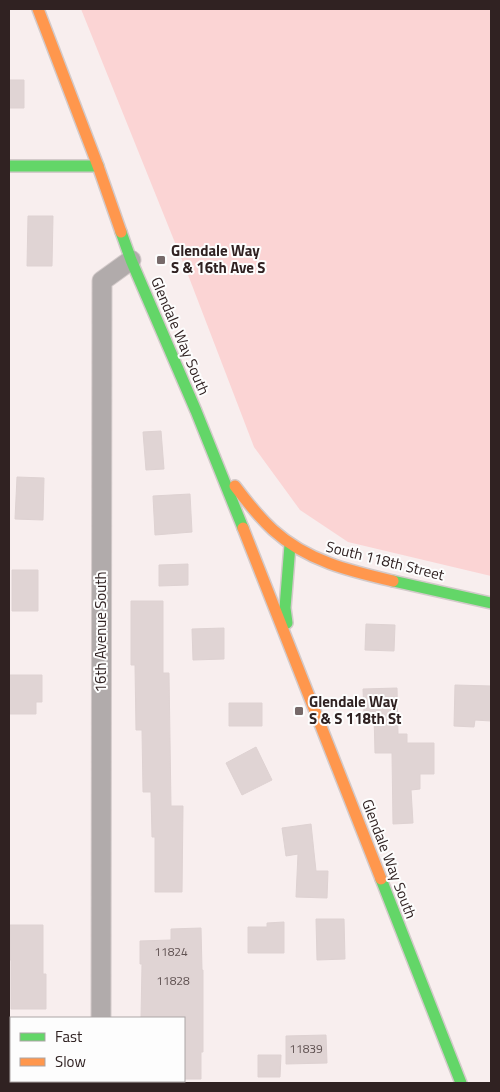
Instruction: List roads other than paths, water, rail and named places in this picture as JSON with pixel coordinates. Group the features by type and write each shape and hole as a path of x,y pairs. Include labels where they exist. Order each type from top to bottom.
{"street":[{"name":"Glendale Way South","path":"38,9 98,166 131,260 196,411 290,645 461,1083"},
{"path":"9,166 98,166"},
{"name":"16th Avenue South","path":"101,1017 102,282 131,260"},
{"name":"South 118th Street","path":"196,411 225,472 248,504 276,534 290,545 336,567 491,603"},
{"name":"Glendale Way South","path":"290,545 285,608 290,645"}],"place":[{"name":"Glendale Way S & 16th Ave S","path":"161,260"},
{"name":"Glendale Way S & S 118th St","path":"299,711"}]}
